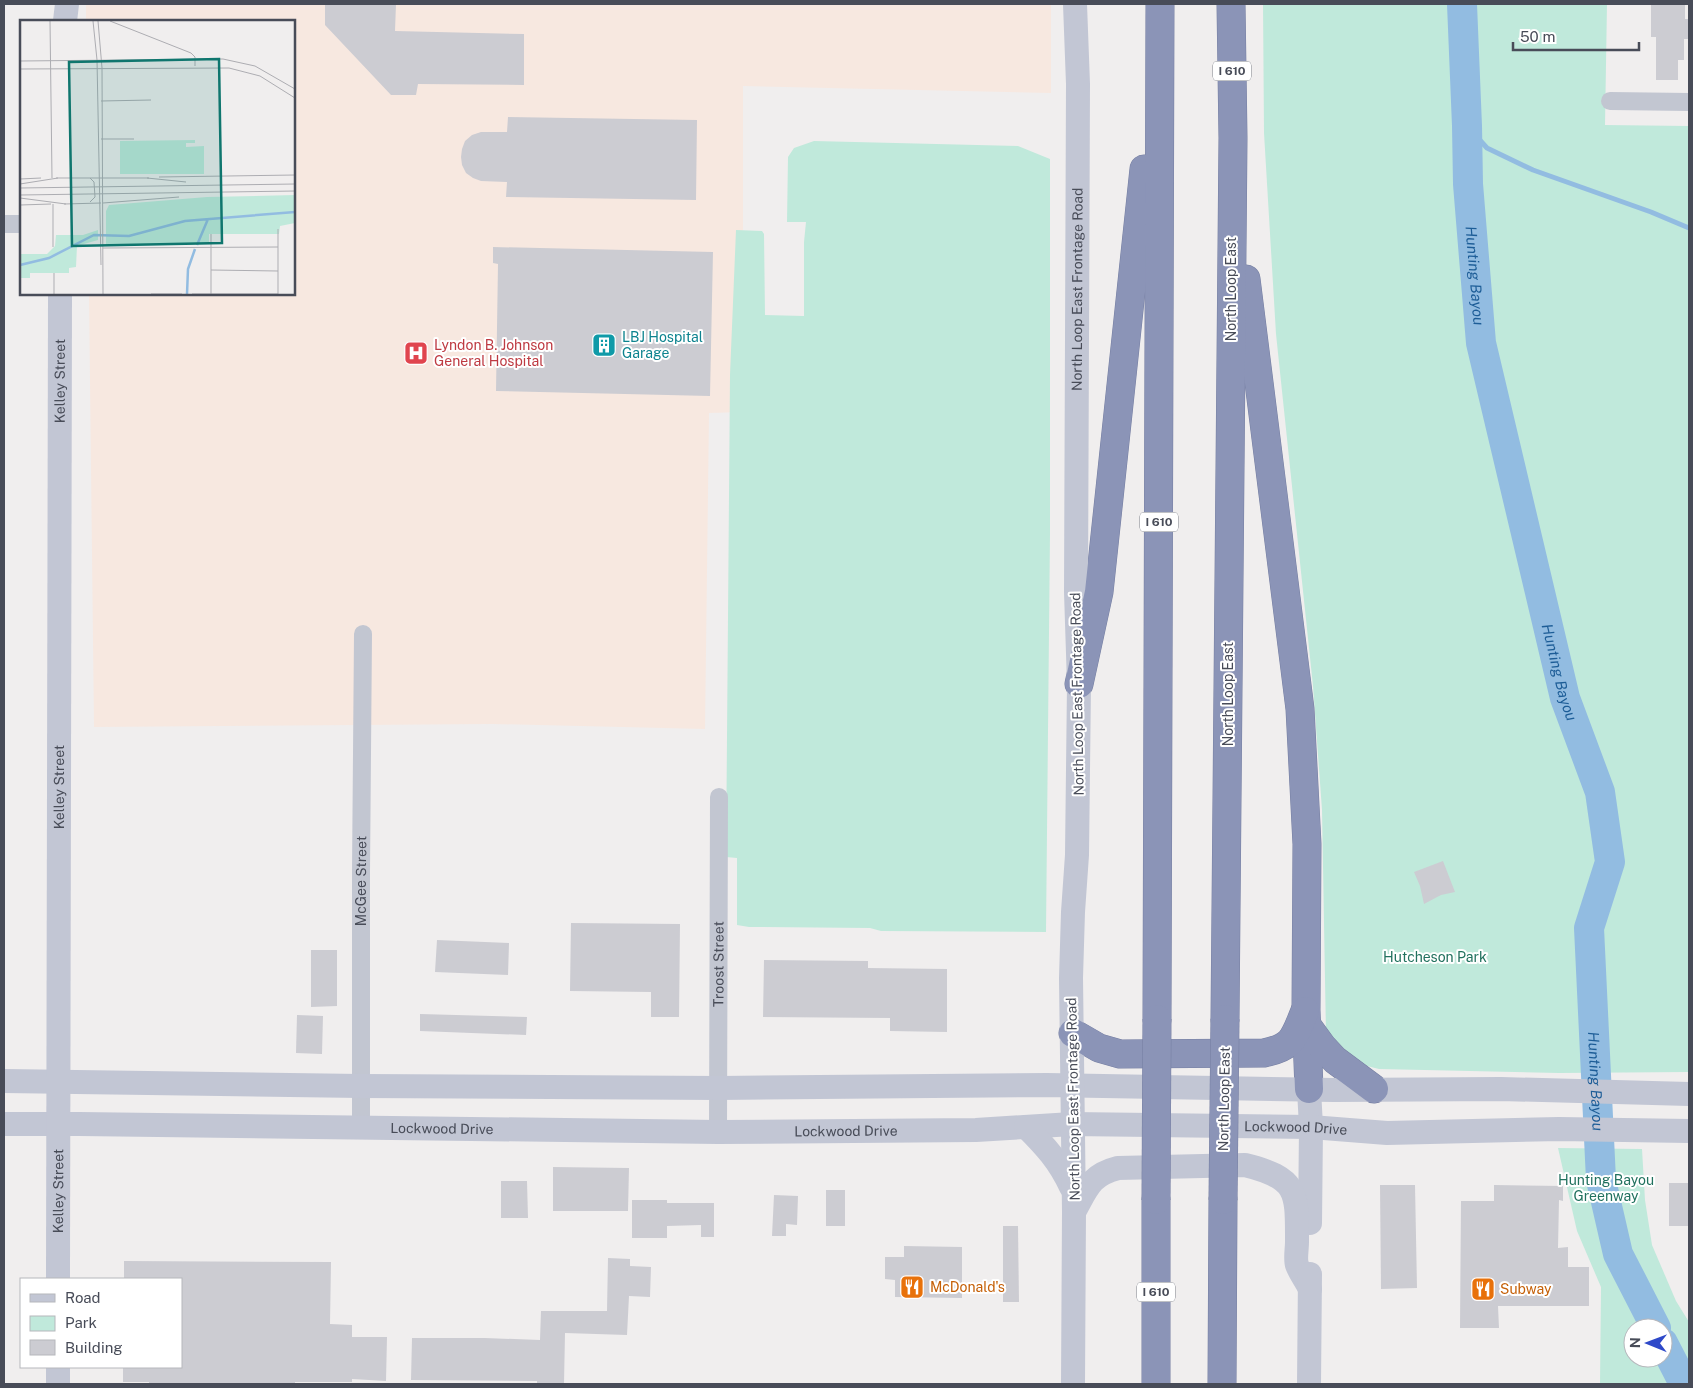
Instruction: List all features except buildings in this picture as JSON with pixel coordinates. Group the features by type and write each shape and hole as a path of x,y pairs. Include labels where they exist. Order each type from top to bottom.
{"highway":[{"name":"North Loop East","path":"1222,1384 1233,138 1232,4"},
{"path":"1080,684 1099,592 1160,15"},
{"name":"I 610","path":"1156,1384 1160,15"},
{"path":"1233,138 1243,254 1300,709 1307,844 1306,1017 1309,1089"},
{"path":"1073,1033 1099,1048 1120,1054 1264,1053 1283,1048 1292,1042 1306,1017"},
{"path":"1306,1017 1322,1046 1335,1060 1374,1089"}],"main road":[{"path":"66,4 66,20"},
{"name":"North Loop East Frontage Road","path":"1073,1384 1074,1203 1071,978 1077,855 1080,684 1076,592 1078,84 1075,4"},
{"name":"Kelley Street","path":"58,1278 60,295"},
{"path":"4,1082 719,1088 1072,1085 1309,1089 1452,1088 1689,1094"},
{"path":"1309,1089 1311,1127 1309,1384"},
{"name":"Lockwood Drive","path":"4,1124 718,1132 976,1130 1072,1124 1311,1127 1387,1133 1559,1129 1689,1131"},
{"path":"1026,1127 1051,1153 1063,1169 1074,1203"},
{"path":"1074,1203 1092,1181 1109,1170 1118,1168 1246,1165 1262,1169 1284,1181 1294,1194 1297,1210 1296,1264 1310,1289"},
{"path":"58,1368 58,1384"}],"street":[{"path":"1610,101 1689,102"},
{"path":"4,224 20,224"},
{"name":"McGee Street","path":"361,1127 361,873 364,634"},
{"name":"Troost Street","path":"718,1132 719,797"}],"shaded area":[{"name":"Lyndon B. Johnson General Hospital","path":"86,4 1051,4 1051,93 743,86 743,412 709,413 705,729 493,724 94,727 89,295 295,295 295,20 86,20"}],"green space":[{"name":"Hutcheson Park","path":"1263,4 1607,4 1605,125 1689,126 1689,1072 1559,1073 1379,1069 1347,1061 1326,1035 1322,810 1313,686 1276,334 1264,133"},
{"path":"814,141 1018,146 1050,159 1050,533 1046,932 881,931 870,928 749,927 737,925 737,858 726,857 730,375 736,230 762,231 764,234 765,315 804,316 804,242 806,222 787,222 788,157 794,148"},
{"name":"Hunting Bayou Greenway","path":"1558,1148 1642,1149 1645,1200 1652,1245 1676,1301 1689,1322 1689,1384 1600,1384 1601,1287 1577,1231"}],"waterway":[{"name":"Hunting Bayou","path":"1462,4 1468,184 1481,343 1565,698 1600,792 1610,862 1589,928 1601,1180 1618,1254 1651,1318"},
{"path":"1467,126 1487,148 1533,170 1651,212 1689,228"},
{"name":"Hunting Bayou","path":"1673,1362 1686,1384"}],"place":[{"name":"LBJ Hospital Garage","path":"604,345"},
{"name":"Lyndon B. Johnson General Hospital","path":"416,353"},
{"name":"McDonald's","path":"912,1287"},
{"name":"Subway","path":"1483,1289"}]}
